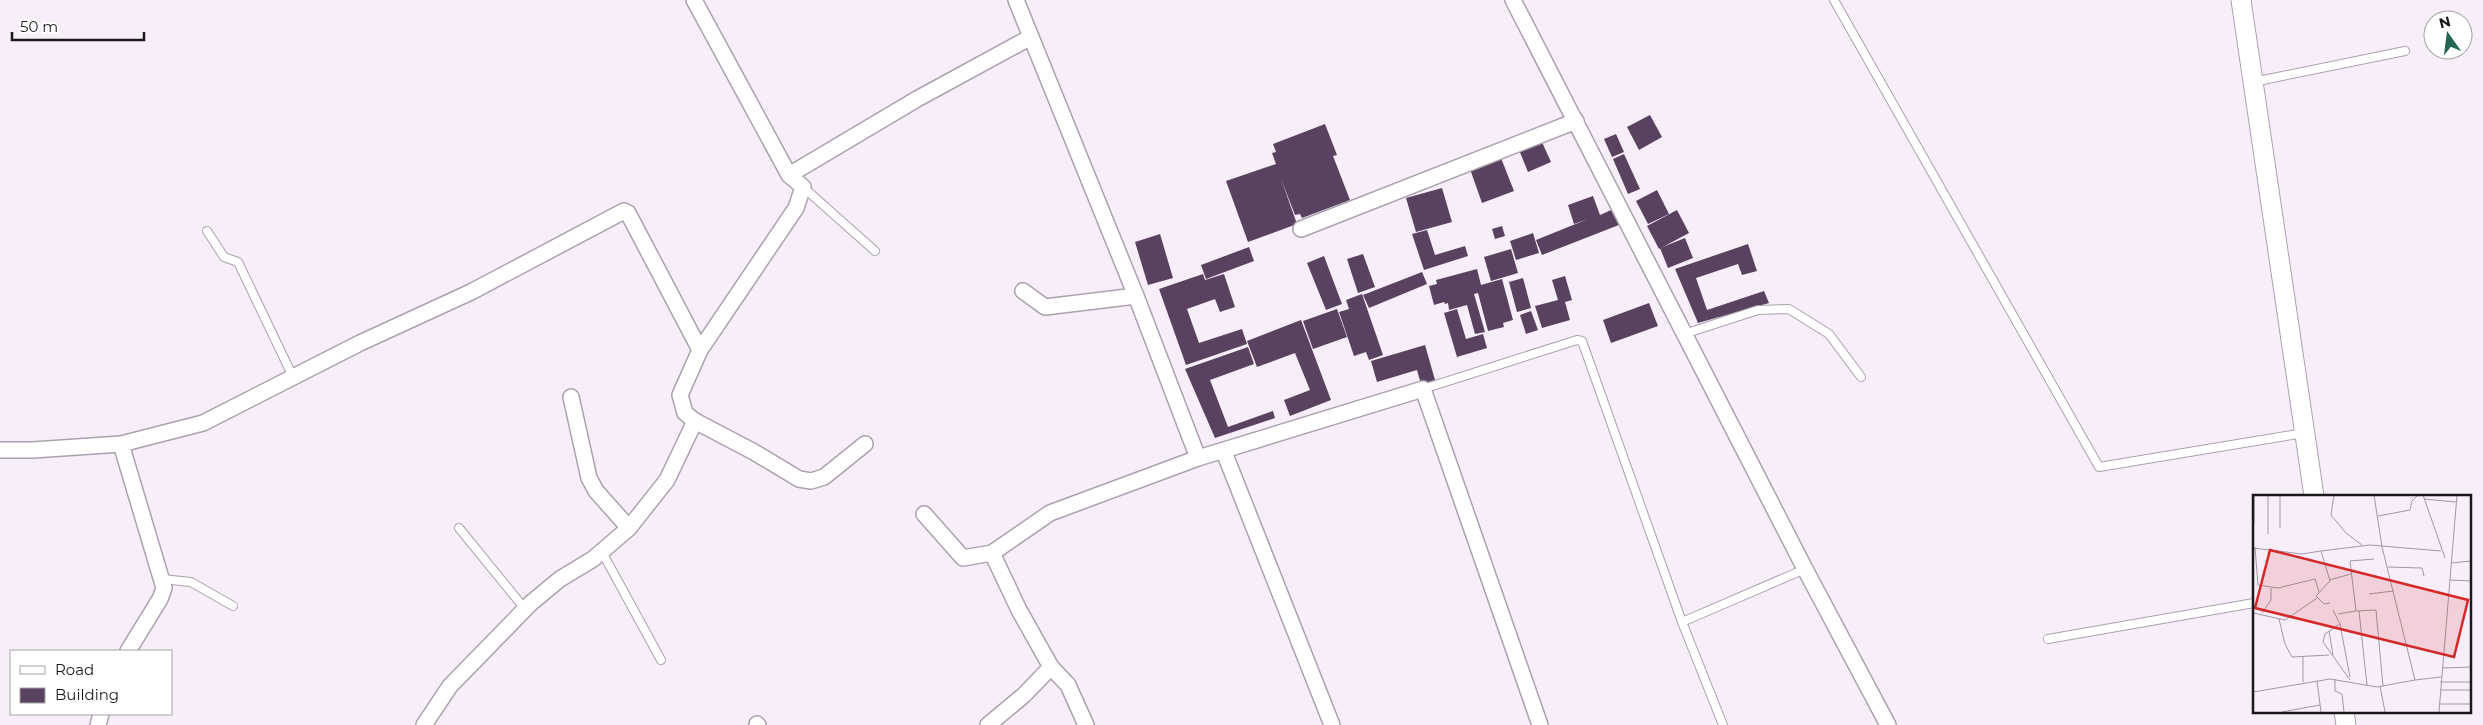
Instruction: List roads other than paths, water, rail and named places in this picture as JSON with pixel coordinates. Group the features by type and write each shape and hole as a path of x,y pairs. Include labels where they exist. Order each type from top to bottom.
{"street":[{"path":"694,0 790,175 803,187 796,208 700,350 680,395 685,413 694,421 754,452 799,479 811,481 824,477 865,444"},
{"path":"1016,0 1136,296 1198,458"},
{"path":"1513,0 1805,569 1888,725"},
{"path":"2241,0 2314,495"},
{"path":"790,175 917,99 1030,37"},
{"path":"1301,228 1576,121"},
{"path":"0,450 33,450 121,444 203,423 360,343 471,292 624,211 628,213 700,350"},
{"path":"1023,291 1045,307 1136,296"},
{"path":"924,514 963,558 992,553 1050,513 1198,458 1224,452 1423,389 1540,725"},
{"path":"571,397 588,478 596,491 629,528"},
{"path":"424,725 450,686 525,609 560,579 602,552 629,528 667,480 694,421"},
{"path":"121,444 164,588 160,599 129,650"},
{"path":"1224,452 1332,725"},
{"path":"992,553 1019,610 1051,667 1068,686 1086,725"},
{"path":"988,725 1024,695 1051,667"},
{"path":"2344,712 2346,725"}],"lane":[{"path":"1834,0 2098,467 2306,432"},
{"path":"2253,82 2405,51"},
{"path":"803,187 875,251"},
{"path":"207,231 224,257 238,262 293,377"},
{"path":"1684,334 1758,310 1789,309 1829,334 1861,376"},
{"path":"1423,389 1577,340 1582,341 1682,622 1723,725"},
{"path":"459,528 525,609"},
{"path":"602,552 661,660"},
{"path":"1682,622 1805,569"},
{"path":"162,579 191,582 233,606"},
{"path":"2048,639 2253,603"}]}
